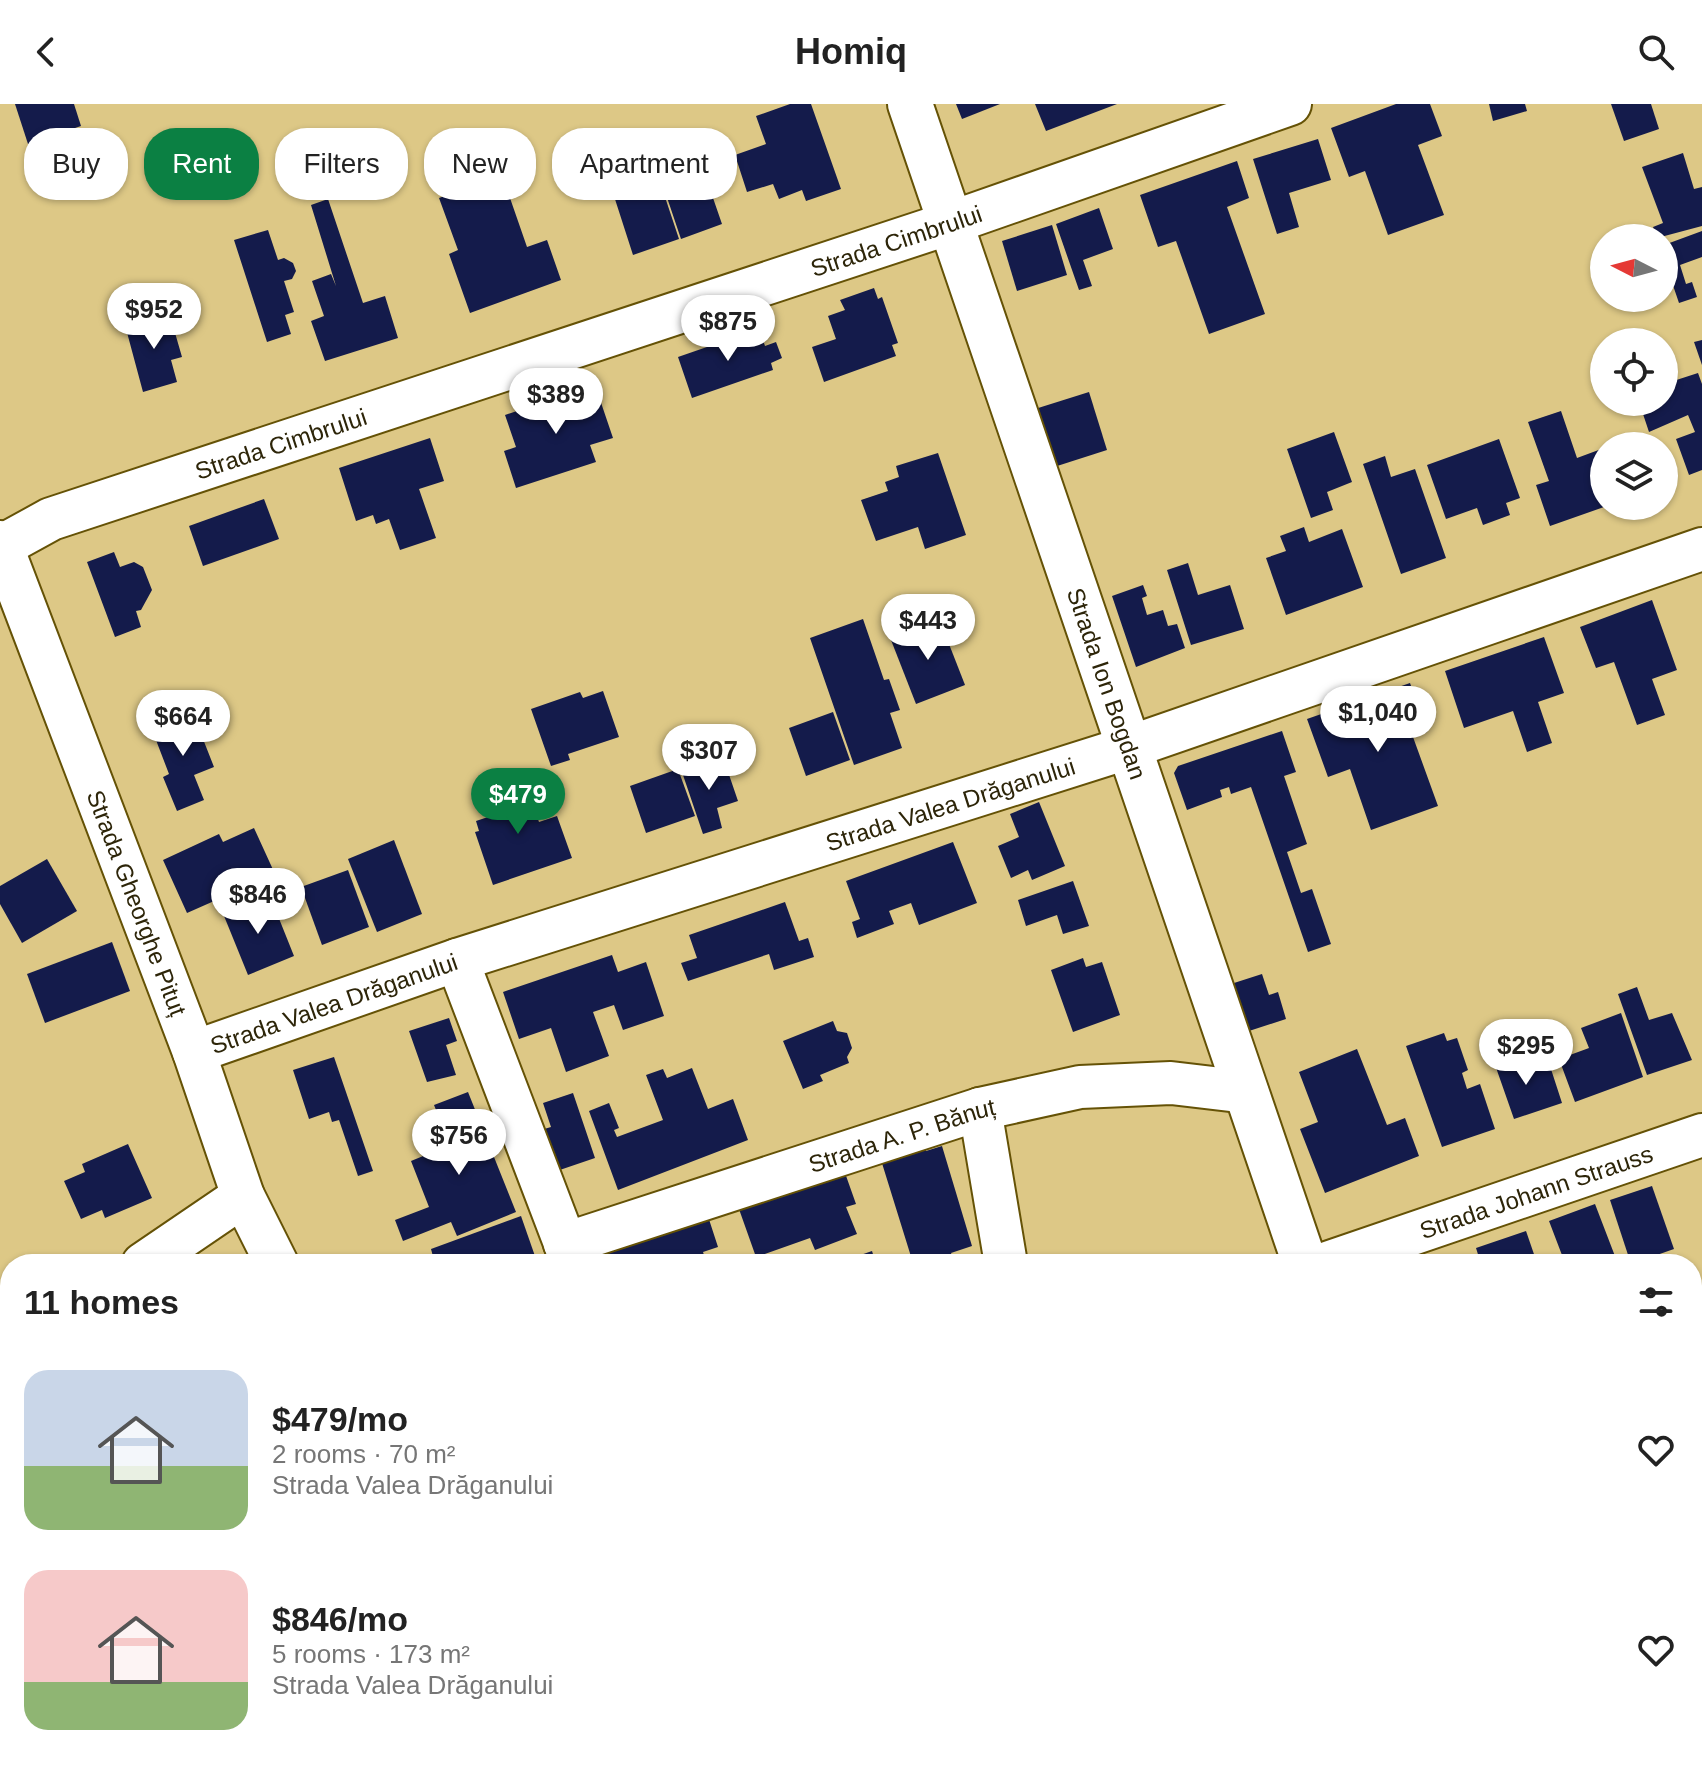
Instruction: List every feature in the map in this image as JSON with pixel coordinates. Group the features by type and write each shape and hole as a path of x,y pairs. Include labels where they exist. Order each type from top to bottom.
{"main road":[{"name":"Strada Ion Bogdan","path":"910,104 1302,1254"}],"street":[{"name":"Strada Cimbrului","path":"0,545 51,519 950,223 1290,104"},
{"name":"Strada Gheorghe Pituț","path":"0,545 194,1052 243,1196 272,1254"},
{"name":"Strada Valea Drăganului","path":"194,1052 457,960 1127,748 1702,549"},
{"path":"457,960 569,1254"},
{"name":"Strada A. P. Bănuț","path":"569,1254 980,1109 1080,1087 1171,1083 1247,1092"},
{"path":"980,1109 1004,1254"},
{"name":"Strada Johann Strauss","path":"1353,1254 1702,1135"},
{"path":"158,1254 243,1196"}],"building":[{"path":"15,104 74,104 81,126 24,128 24,132"},
{"path":"790,104 811,104 841,189 806,201 802,190 779,199 773,184 747,192 737,154 766,144 756,116"},
{"path":"956,104 1000,104 962,119"},
{"path":"1035,104 1117,104 1046,131"},
{"path":"1396,104 1430,104 1442,136 1418,145 1444,215 1388,235 1365,171 1349,177 1331,128"},
{"path":"1489,104 1525,104 1527,111 1493,121"},
{"path":"1611,104 1651,104 1659,129 1624,141"},
{"path":"1318,139 1331,180 1289,193 1299,227 1277,234 1253,159"},
{"path":"1683,153 1694,189 1702,187 1702,226 1678,232 1678,224 1660,224 1663,223 1642,167"},
{"path":"1237,161 1249,198 1227,207 1265,314 1209,334 1176,241 1158,247 1140,195"},
{"path":"328,200 363,303 385,296 398,338 325,361 311,321 324,316 312,281 331,274 336,286 311,205"},
{"path":"440,200 511,200 527,247 547,240 561,280 470,313 449,254 458,250"},
{"path":"615,200 666,200 679,239 633,255"},
{"path":"668,200 714,200 722,224 681,239"},
{"path":"1099,208 1113,249 1083,260 1092,286 1079,290 1056,224"},
{"path":"1052,225 1067,275 1017,291 1002,241"},
{"path":"268,230 278,260 284,258 293,263 296,271 292,279 284,281 294,312 285,315 291,334 267,342 234,240"},
{"path":"1702,231 1702,257 1680,265 1686,284 1692,282 1697,297 1679,303 1678,300 1678,240"},
{"path":"874,288 878,299 882,297 898,343 892,345 896,356 824,382 812,347 836,339 828,316 845,310 840,300"},
{"path":"169,312 182,357 171,360 177,382 143,392 125,325"},
{"path":"759,329 765,346 776,342 782,358 771,363 773,370 692,398 678,357"},
{"path":"1702,340 1702,365 1694,342"},
{"path":"1698,373 1702,384 1702,470 1689,475 1678,445 1678,438 1695,432 1688,415 1649,432 1644,416 1678,416 1678,379"},
{"path":"595,385 613,438 590,445 596,462 516,488 504,451 516,447 505,415"},
{"path":"1089,392 1107,450 1054,467 1035,409"},
{"path":"1561,411 1577,458 1590,453 1590,512 1550,526 1536,485 1549,481 1528,422"},
{"path":"1334,432 1352,482 1327,492 1333,510 1311,518 1287,449"},
{"path":"430,438 444,481 419,489 436,538 400,550 389,519 376,524 373,515 356,521 339,468"},
{"path":"1499,439 1520,498 1506,503 1510,515 1483,525 1477,508 1446,519 1427,465"},
{"path":"938,453 966,535 925,549 918,527 876,541 861,500 888,491 885,482 899,477 896,466"},
{"path":"1385,456 1391,477 1415,469 1446,558 1401,574 1363,464"},
{"path":"264,499 279,539 203,566 189,526"},
{"path":"1304,527 1309,542 1342,529 1363,587 1286,615 1266,558 1286,551 1280,536"},
{"path":"114,552 120,567 134,562 143,567 152,590 141,610 136,611 141,627 115,637 87,562"},
{"path":"1188,563 1198,595 1230,585 1244,629 1191,645 1167,570"},
{"path":"1143,585 1147,596 1142,598 1147,615 1163,610 1168,626 1177,624 1185,648 1136,667 1112,596"},
{"path":"1652,600 1677,670 1652,679 1665,715 1637,725 1614,662 1596,668 1580,627"},
{"path":"863,619 884,680 889,679 900,710 890,713 902,748 854,765 810,638"},
{"path":"940,621 965,685 916,704 891,640"},
{"path":"1544,637 1564,693 1538,702 1552,743 1527,752 1513,711 1464,728 1445,671"},
{"path":"1410,683 1427,732 1413,737 1438,806 1371,830 1350,769 1328,777 1307,719"},
{"path":"603,691 619,737 568,754 570,760 551,766 531,709 580,692 583,698"},
{"path":"192,711 214,767 194,775 204,800 177,811 163,777 169,774 151,727"},
{"path":"833,712 850,760 806,776 789,728"},
{"path":"1282,731 1296,772 1284,776 1307,844 1287,852 1301,893 1312,889 1331,944 1308,952 1251,787 1231,794 1229,787 1220,790 1222,797 1187,810 1174,773 1178,766"},
{"path":"705,756 708,766 724,760 738,801 717,808 722,828 703,834 683,775 692,771 689,762"},
{"path":"678,769 695,816 646,833 630,786"},
{"path":"504,782 508,795 527,788 539,822 557,816 572,858 493,885 475,832 479,831 476,821 491,816 482,790"},
{"path":"1039,802 1065,866 1032,880 1028,870 1011,878 998,846 1019,837 1010,814"},
{"path":"254,828 275,874 187,913 163,860 219,834 223,842"},
{"path":"394,840 422,914 377,932 348,859"},
{"path":"953,842 977,903 919,925 911,903 889,911 894,924 857,938 852,922 860,919 846,881"},
{"path":"47,859 77,911 22,943 0,904 0,886"},
{"path":"348,870 369,927 322,945 301,887"},
{"path":"1073,881 1089,926 1063,934 1057,915 1026,926 1018,900"},
{"path":"254,898 259,911 274,906 294,956 248,975 222,911"},
{"path":"785,902 799,941 808,938 814,957 774,970 769,954 688,981 681,963 697,958 689,935"},
{"path":"112,942 130,991 45,1023 27,974"},
{"path":"612,955 618,972 646,962 664,1016 623,1030 614,1005 593,1012 609,1056 566,1072 551,1028 519,1039 503,992"},
{"path":"1083,958 1086,967 1102,962 1120,1015 1073,1032 1051,970"},
{"path":"1262,974 1269,995 1278,992 1286,1019 1249,1031 1234,983"},
{"path":"1637,987 1649,1020 1672,1013 1692,1060 1647,1075 1618,994"},
{"path":"1621,1013 1643,1077 1575,1102 1559,1059 1589,1048 1581,1028"},
{"path":"449,1018 457,1041 446,1045 456,1075 427,1082 409,1031"},
{"path":"833,1021 837,1031 847,1033 852,1048 847,1057 849,1063 820,1075 823,1081 803,1089 783,1041"},
{"path":"1444,1033 1447,1041 1457,1038 1468,1070 1462,1073 1467,1089 1480,1084 1495,1129 1442,1147 1406,1046"},
{"path":"1357,1049 1387,1125 1405,1118 1419,1156 1325,1193 1300,1129 1318,1122 1299,1072"},
{"path":"1513,1051 1519,1071 1526,1068 1528,1074 1550,1066 1562,1103 1514,1119 1493,1059"},
{"path":"334,1057 373,1171 358,1176 339,1120 332,1122 329,1112 309,1119 293,1070"},
{"path":"692,1068 708,1109 733,1099 748,1140 618,1190 589,1111 609,1103 619,1128 614,1130 617,1137 663,1120 646,1075 663,1069 667,1078"},
{"path":"468,1092 516,1212 457,1236 451,1222 403,1241 395,1220 429,1207 411,1161 450,1145 434,1105"},
{"path":"573,1093 595,1158 548,1174 534,1132 551,1127 543,1103"},
{"path":"922,1139 926,1151 942,1146 972,1246 951,1254 910,1254 881,1160"},
{"path":"128,1144 152,1198 105,1218 102,1210 81,1219 64,1181 85,1172 82,1164"},
{"path":"839,1156 856,1204 846,1207 857,1234 815,1250 810,1238 765,1254 755,1254 734,1195"},
{"path":"1652,1186 1674,1249 1660,1254 1628,1254 1610,1200"},
{"path":"704,1204 718,1247 704,1254 600,1254 595,1240"},
{"path":"1595,1204 1614,1254 1562,1254 1549,1221"},
{"path":"521,1216 534,1254 432,1254 431,1249"},
{"path":"1526,1231 1534,1254 1478,1254 1476,1248"}]}
